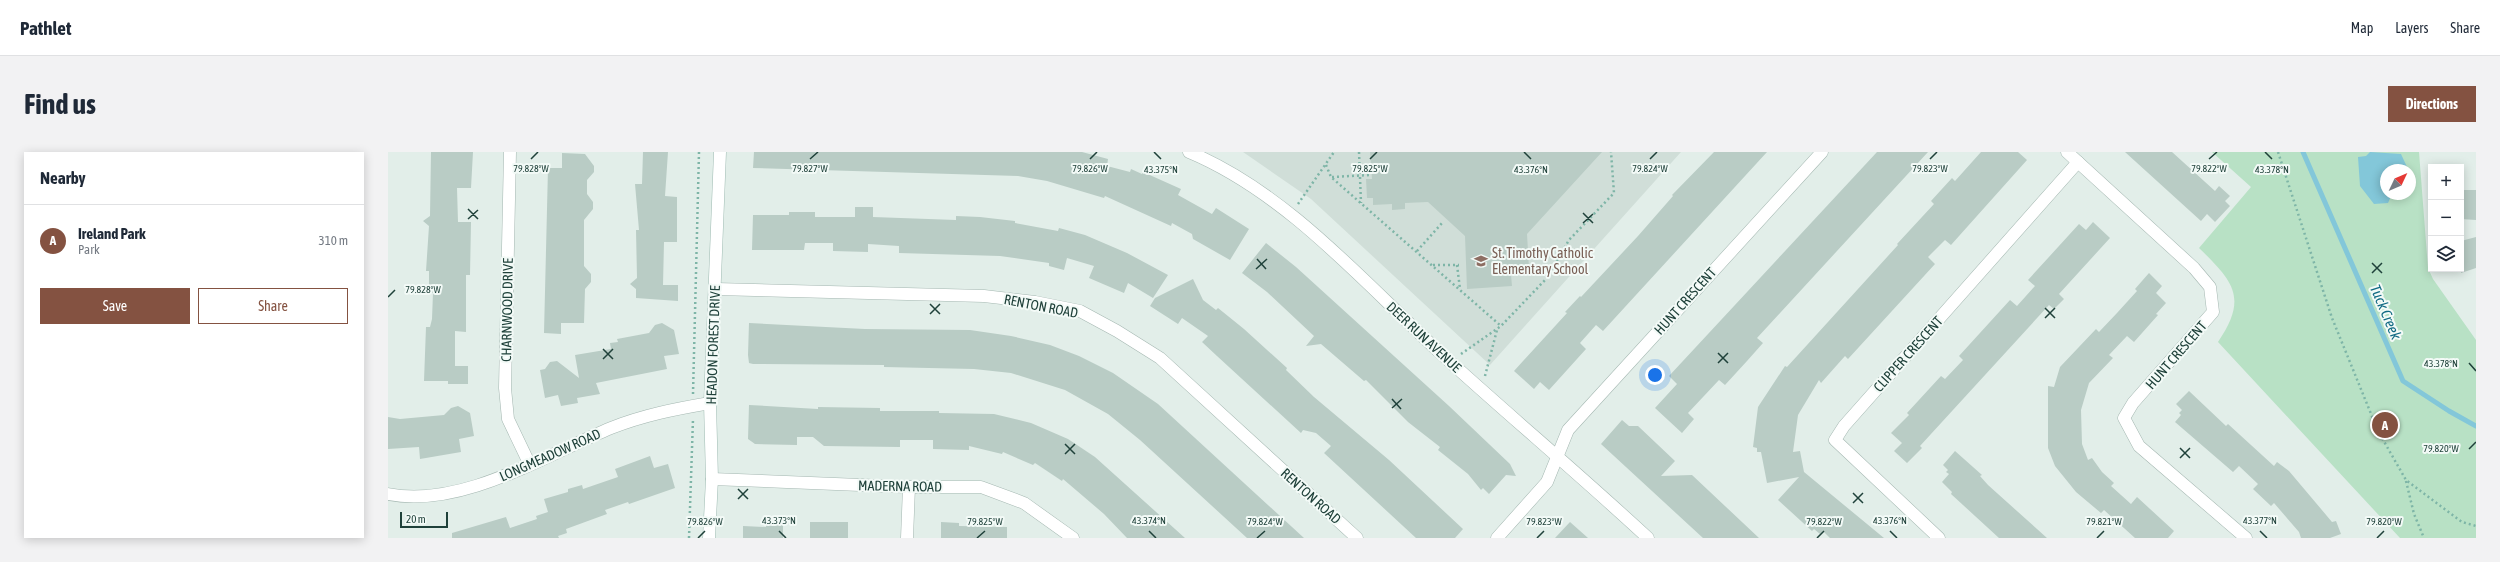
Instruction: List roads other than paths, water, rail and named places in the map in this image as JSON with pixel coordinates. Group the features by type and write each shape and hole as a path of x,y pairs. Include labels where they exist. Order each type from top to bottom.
{"street":[{"name":"CHARNWOOD DRIVE","path":"510,152 505,388 508,419 529,463"},
{"name":"HEADON FOREST DRIVE","path":"709,538 712,479 710,403 716,289 720,152"},
{"name":"DEER RUN AVENUE","path":"1189,152 1221,167 1291,215 1482,390 1559,456 1648,538"},
{"name":"HUNT CRESCENT","path":"1497,538 1548,482 1568,430 1822,152"},
{"name":"HUNT CRESCENT","path":"2067,152 2194,268 2210,288 2213,312 2133,403 2124,418 2139,446 2246,538"},
{"name":"CLIPPER CRESCENT","path":"1940,538 1835,440 1844,426 2078,162"},
{"name":"RENTON ROAD","path":"716,289 984,296 1034,302 1080,311 1118,331 1160,358 1357,538"},
{"name":"LONGMEADOW ROAD","path":"388,494 445,495 493,481 529,463 612,428 657,412 710,403"},
{"name":"MADERNA ROAD","path":"712,479 909,487 981,487 1024,503 1073,538"},
{"path":"907,538 909,487"}],"water":[{"path":"2370,152 2401,154 2406,164 2380,164 2380,200 2389,200 2388,203 2374,204 2360,186 2358,157 2366,156"}],"waterway":[{"name":"Tuck Creek","path":"2303,152 2403,381 2449,411 2476,426"}],"place":[{"name":"St. Timothy Catholic Elementary School","path":"1481,261"},
{"name":"Ireland Park","path":"2385,425"}]}
